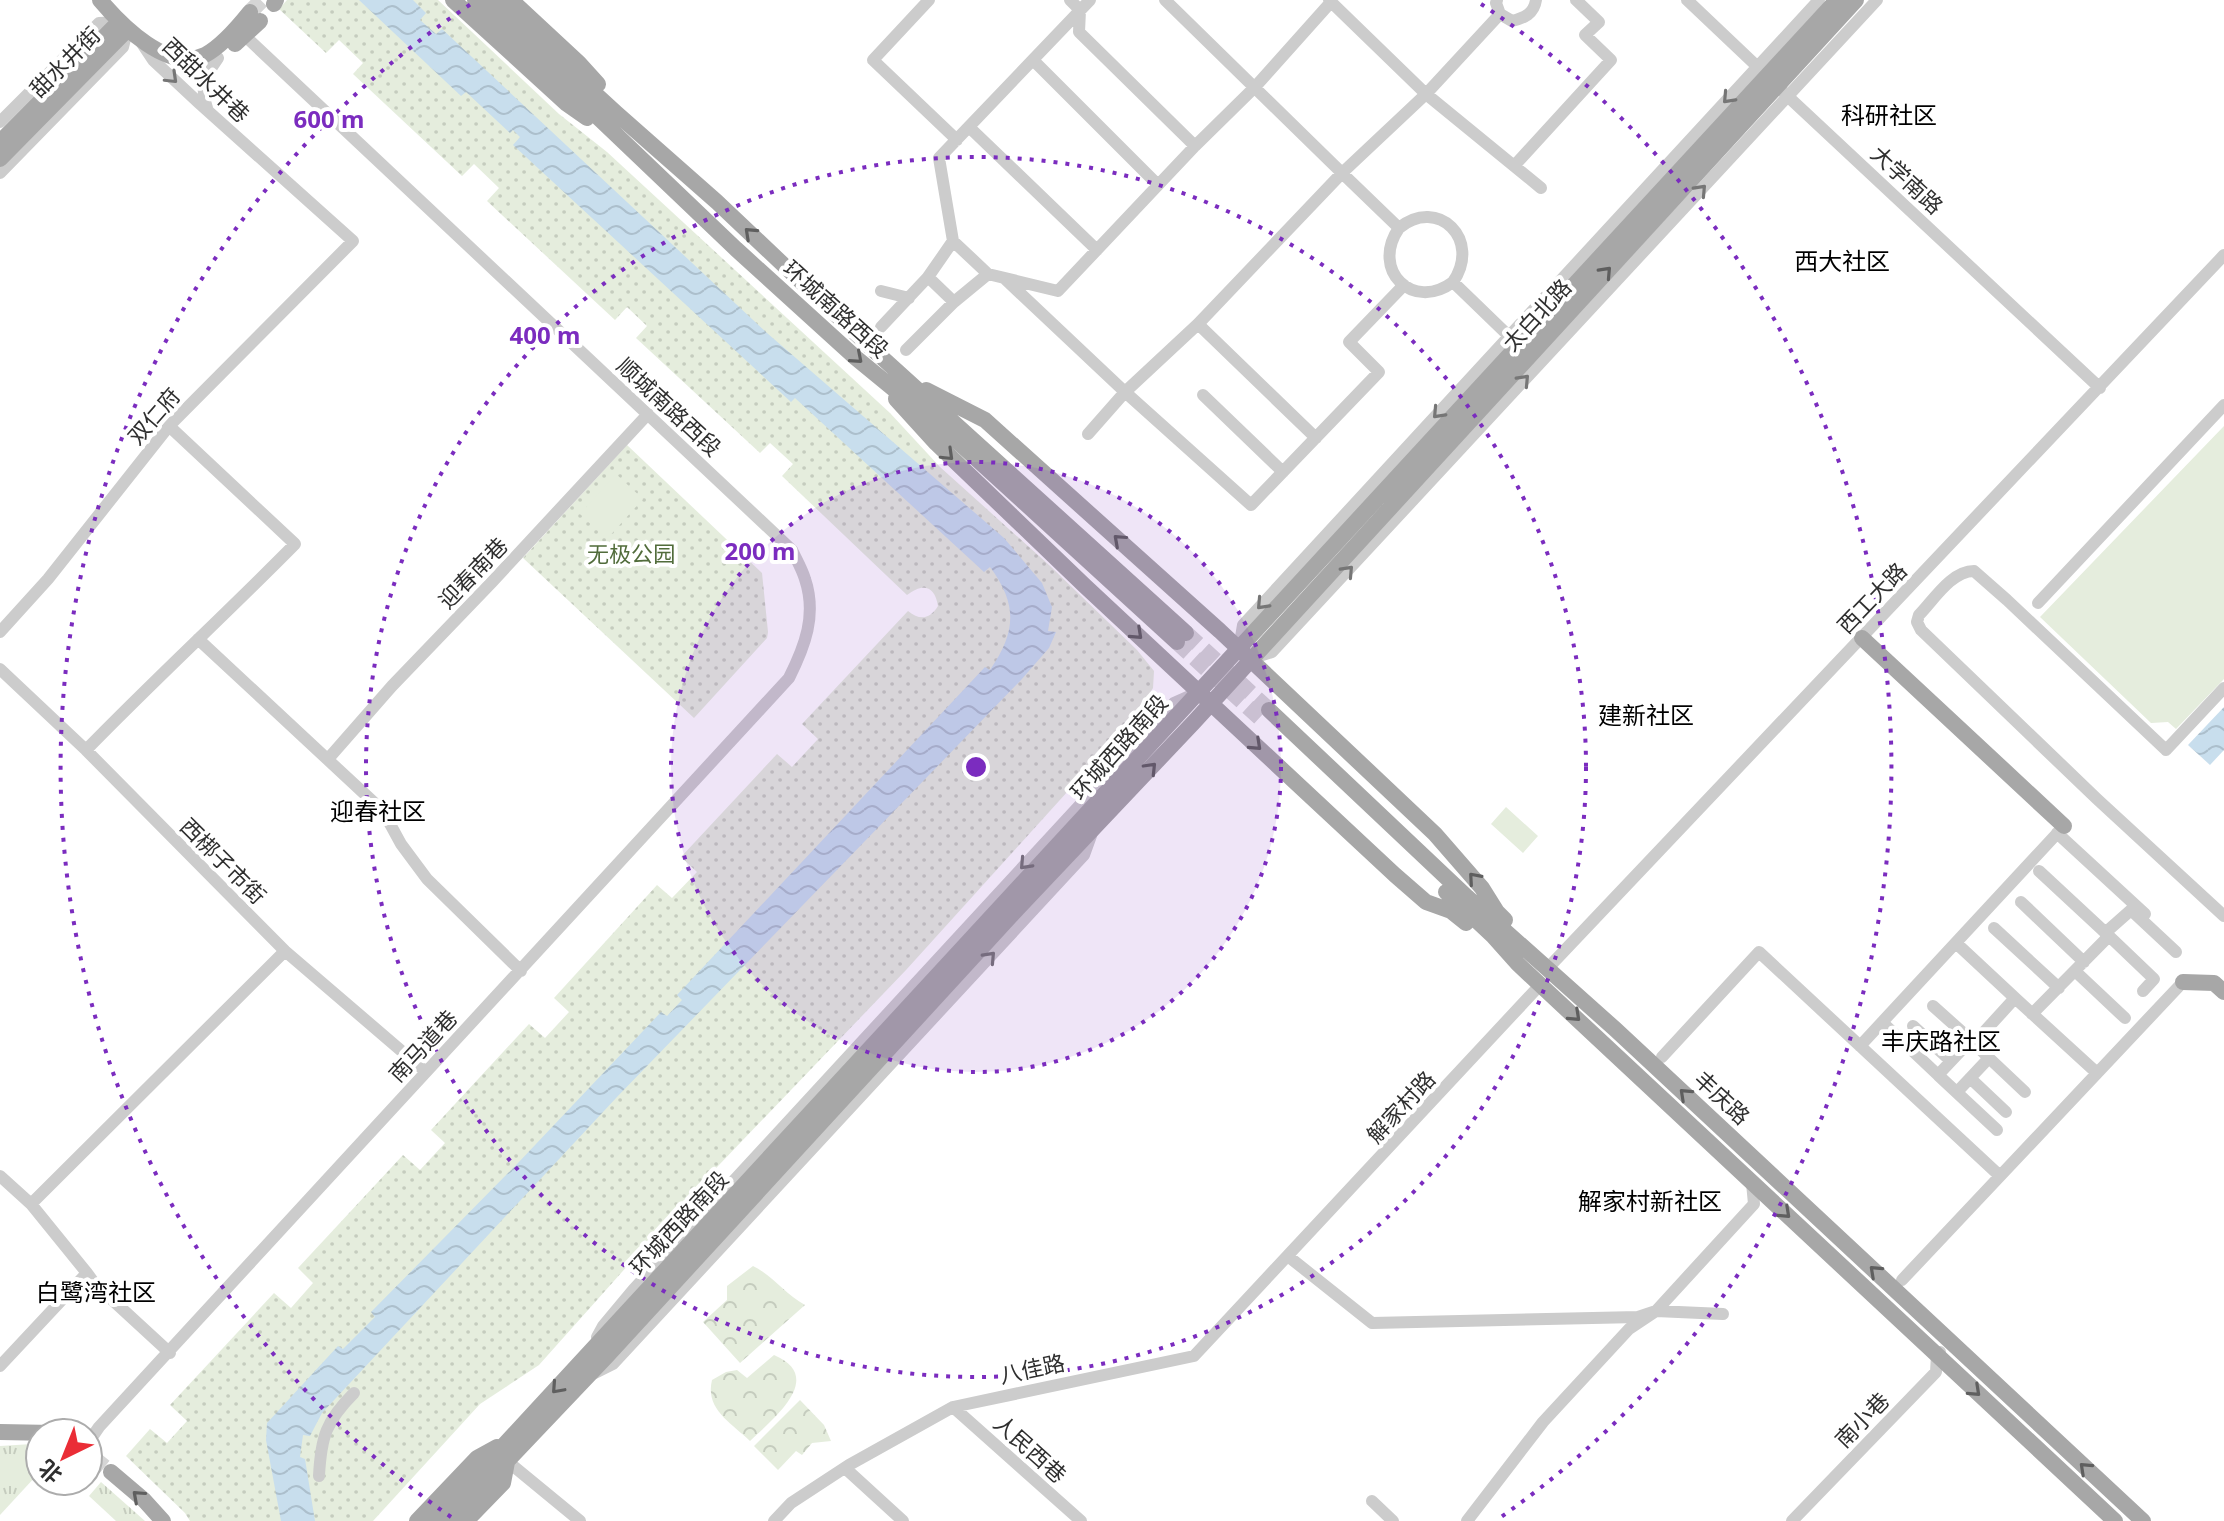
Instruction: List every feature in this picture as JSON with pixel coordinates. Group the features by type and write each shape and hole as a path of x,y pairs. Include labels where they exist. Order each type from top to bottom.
{"main road":[{"path":"100,0 141,42 180,57 212,56 244,35 255,16 237,28 212,56"},
{"path":"453,0 567,104 618,138"},
{"name":"环城南路西段","path":"475,0 736,249 1182,638 665,155 493,0"},
{"name":"环城南路西段","path":"511,0 579,63 665,155"},
{"name":"太白北路","path":"1244,654 1772,81 1837,0"},
{"name":"太白北路","path":"1244,654 1514,340 1856,0"},
{"name":"甜水井街","path":"0,142 123,26"},
{"name":"甜水井街","path":"0,159 123,26"},
{"path":"878,376 899,405 936,443 1426,902 1451,911 1518,964"},
{"path":"909,382 985,420 1244,654 1435,834 1482,888 1497,912 1544,964"},
{"path":"1862,638 2061,830"},
{"name":"环城西路南段","path":"450,1521 1094,828 1244,654"},
{"name":"环城西路南段","path":"434,1521 1051,855 1205,698"},
{"name":"丰庆路","path":"2115,1521 1518,964 1265,714 1544,964 2143,1521"},
{"path":"2183,982 2214,983 2224,992"},
{"path":"0,1432 24,1432"},
{"path":"417,1521 477,1458 512,1438"},
{"path":"466,1521 503,1483 507,1461"},
{"path":"111,1472 163,1521"}],"street":[{"path":"929,0 873,60 957,140"},
{"path":"1070,0 1085,5"},
{"path":"1165,0 1399,228"},
{"path":"1497,0 1500,14 1512,21 1526,17 1535,7 1536,0"},
{"name":"大学南路","path":"1687,0 2100,388"},
{"path":"1772,81 1819,0"},
{"path":"1772,81 1877,0"},
{"path":"1085,5 939,158 953,241 988,274 1058,291 1255,87 1330,1 1426,94 1541,188"},
{"path":"1514,166 1611,60 1585,35 1599,22 1581,2"},
{"path":"1085,5 1079,32 1195,146"},
{"path":"1088,434 1125,392 1198,324 1342,173 1426,94 1500,14"},
{"path":"0,122 99,23 123,26 123,47 0,173"},
{"name":"顺城南路西段","path":"244,35 792,550 806,581 810,614 805,648 789,678"},
{"name":"西甜水井巷","path":"141,42 153,60 207,112 353,241"},
{"path":"207,112 202,90 212,56"},
{"path":"1033,60 1158,185"},
{"path":"969,127 1097,250"},
{"path":"1428,217 1453,228 1464,256 1460,272 1453,282 1436,292 1422,293 1404,285 1392,272 1388,260 1391,239 1399,228 1413,219 1428,217"},
{"name":"双仁府","path":"0,632 48,579 169,426 353,241"},
{"path":"881,327 928,277 953,241"},
{"name":"西工大路","path":"1544,964 1862,638 2224,255"},
{"path":"906,350 954,302 988,274"},
{"path":"928,277 954,302"},
{"path":"1005,279 1251,505 1379,372 1349,342 1404,285"},
{"path":"1453,282 1514,340"},
{"path":"881,291 909,298"},
{"path":"1198,324 1316,438"},
{"path":"1203,395 1283,472"},
{"path":"2038,603 2224,405"},
{"name":"迎春南巷","path":"328,759 392,686 648,414"},
{"path":"86,750 295,544 169,426"},
{"path":"2224,688 2166,750 1974,571 1950,581 1919,615 1917,622 1921,630 2097,799 2224,916"},
{"path":"198,639 383,811 401,844 427,879 521,971"},
{"name":"西梆子市街","path":"0,669 86,750 285,951 426,1072"},
{"name":"南马道巷","path":"104,1422 789,678"},
{"name":"环城西路南段","path":"591,1350 603,1326 633,1290 1174,703 1205,698"},
{"path":"1051,855 1060,826"},
{"path":"1860,1046 2061,830 2145,914"},
{"path":"2039,871 2154,979 2143,991"},
{"path":"2021,902 2084,962"},
{"path":"2032,1014 2131,910 2176,952"},
{"path":"1994,928 2059,988"},
{"path":"1956,943 2097,1073"},
{"path":"31,1204 285,951"},
{"path":"1662,1057 1759,952 2000,1176"},
{"path":"2075,971 2125,1018"},
{"path":"1902,1280 2183,982"},
{"name":"解家村路","path":"1289,1257 1541,984"},
{"path":"1938,1075 2015,998"},
{"path":"1933,1006 2025,1092"},
{"path":"1882,1022 1997,1130"},
{"path":"1913,1026 1951,1061"},
{"path":"1957,1092 1989,1058"},
{"path":"1970,1078 2006,1112"},
{"path":"0,1176 31,1204 95,1284 170,1353"},
{"path":"1467,1521 1543,1422 1629,1329 1656,1311 1754,1204 1752,1183"},
{"path":"1289,1257 1372,1323 1638,1317 1656,1311 1723,1314"},
{"name":"八佳路","path":"774,1521 791,1503 845,1468 953,1407 1194,1356 1289,1257"},
{"path":"0,1366 87,1273"},
{"name":"南小巷","path":"1792,1521 1936,1372 1937,1355 1950,1341"},
{"path":"319,1476 320,1451 327,1425 354,1393"},
{"name":"人民西巷","path":"953,1407 1081,1521"},
{"path":"507,1461 580,1521"},
{"path":"845,1468 903,1521"},
{"path":"1372,1501 1393,1521"}],"green space":[{"path":"287,0 438,0 559,114 607,152 890,413 940,467 1049,565 1137,650 1154,671 1153,688 1135,717 906,970 696,1189 539,1365 480,1404 373,1521 190,1521 126,1456 150,1429 167,1443 187,1421 170,1405 274,1293 291,1308 313,1283 298,1268 403,1155 420,1170 445,1143 431,1130 529,1024 545,1038 569,1012 554,998 657,885 672,898 697,872 681,857 777,754 792,767 818,739 802,724 908,611 924,617 932,614 938,606 934,594 927,588 907,595 782,476 793,464 770,443 760,453 636,338 647,326 627,307 615,320 487,201 499,188 474,164 462,176 353,74 363,63 339,40 326,53 279,9"},
{"path":"2224,426 2224,679 2176,729 2168,722 2151,723 2040,617"},
{"name":"无极公园","path":"627,445 762,573 767,638 694,718 523,558"},
{"path":"616,474 643,499 607,539 580,514"},
{"path":"1506,807 1538,836 1523,853 1491,824"},
{"path":"753,1266 805,1305 740,1363 703,1322 727,1300 727,1286"},
{"path":"774,1355 789,1364 796,1374 796,1386 782,1409 750,1441 716,1407 712,1399 712,1380 737,1370 747,1378"},
{"path":"800,1400 824,1425 831,1441 812,1443 802,1455 796,1451 778,1470 754,1446"},
{"path":"24,1444 24,1489 0,1515 0,1446"},
{"path":"104,1485 145,1521 116,1521 90,1497 104,1497"}],"water":[{"path":"359,0 413,0 426,13 420,20 436,34 442,29 767,333 1004,538 1042,583 1052,607 1048,631 1056,632 1049,648 1021,680 617,1097 322,1413 310,1436 303,1435 300,1457 305,1459 315,1521 281,1521 266,1440 267,1423 338,1346 343,1349 375,1317 371,1312 661,1012 667,1016 682,1000 677,995 985,667 990,670 1005,643 1010,618 1005,594 990,567 984,572 795,398 791,402 513,145 520,137 513,130 510,133 466,92 461,96"},
{"path":"2224,707 2224,750 2210,765 2188,745"}],"tunnel":[{"path":"250,12 262,0"},
{"path":"1186,633 1269,710"},
{"path":"1177,642 1260,718"},
{"path":"104,1466 111,1472"}],"district":[{"name":"科研社区","path":"1889,116"},
{"name":"西大社区","path":"1842,262"},
{"name":"建新社区","path":"1646,716"},
{"name":"迎春社区","path":"378,812"},
{"name":"丰庆路社区","path":"1941,1042"},
{"name":"解家村新社区","path":"1650,1202"},
{"name":"白鹭湾社区","path":"96,1293"}]}
